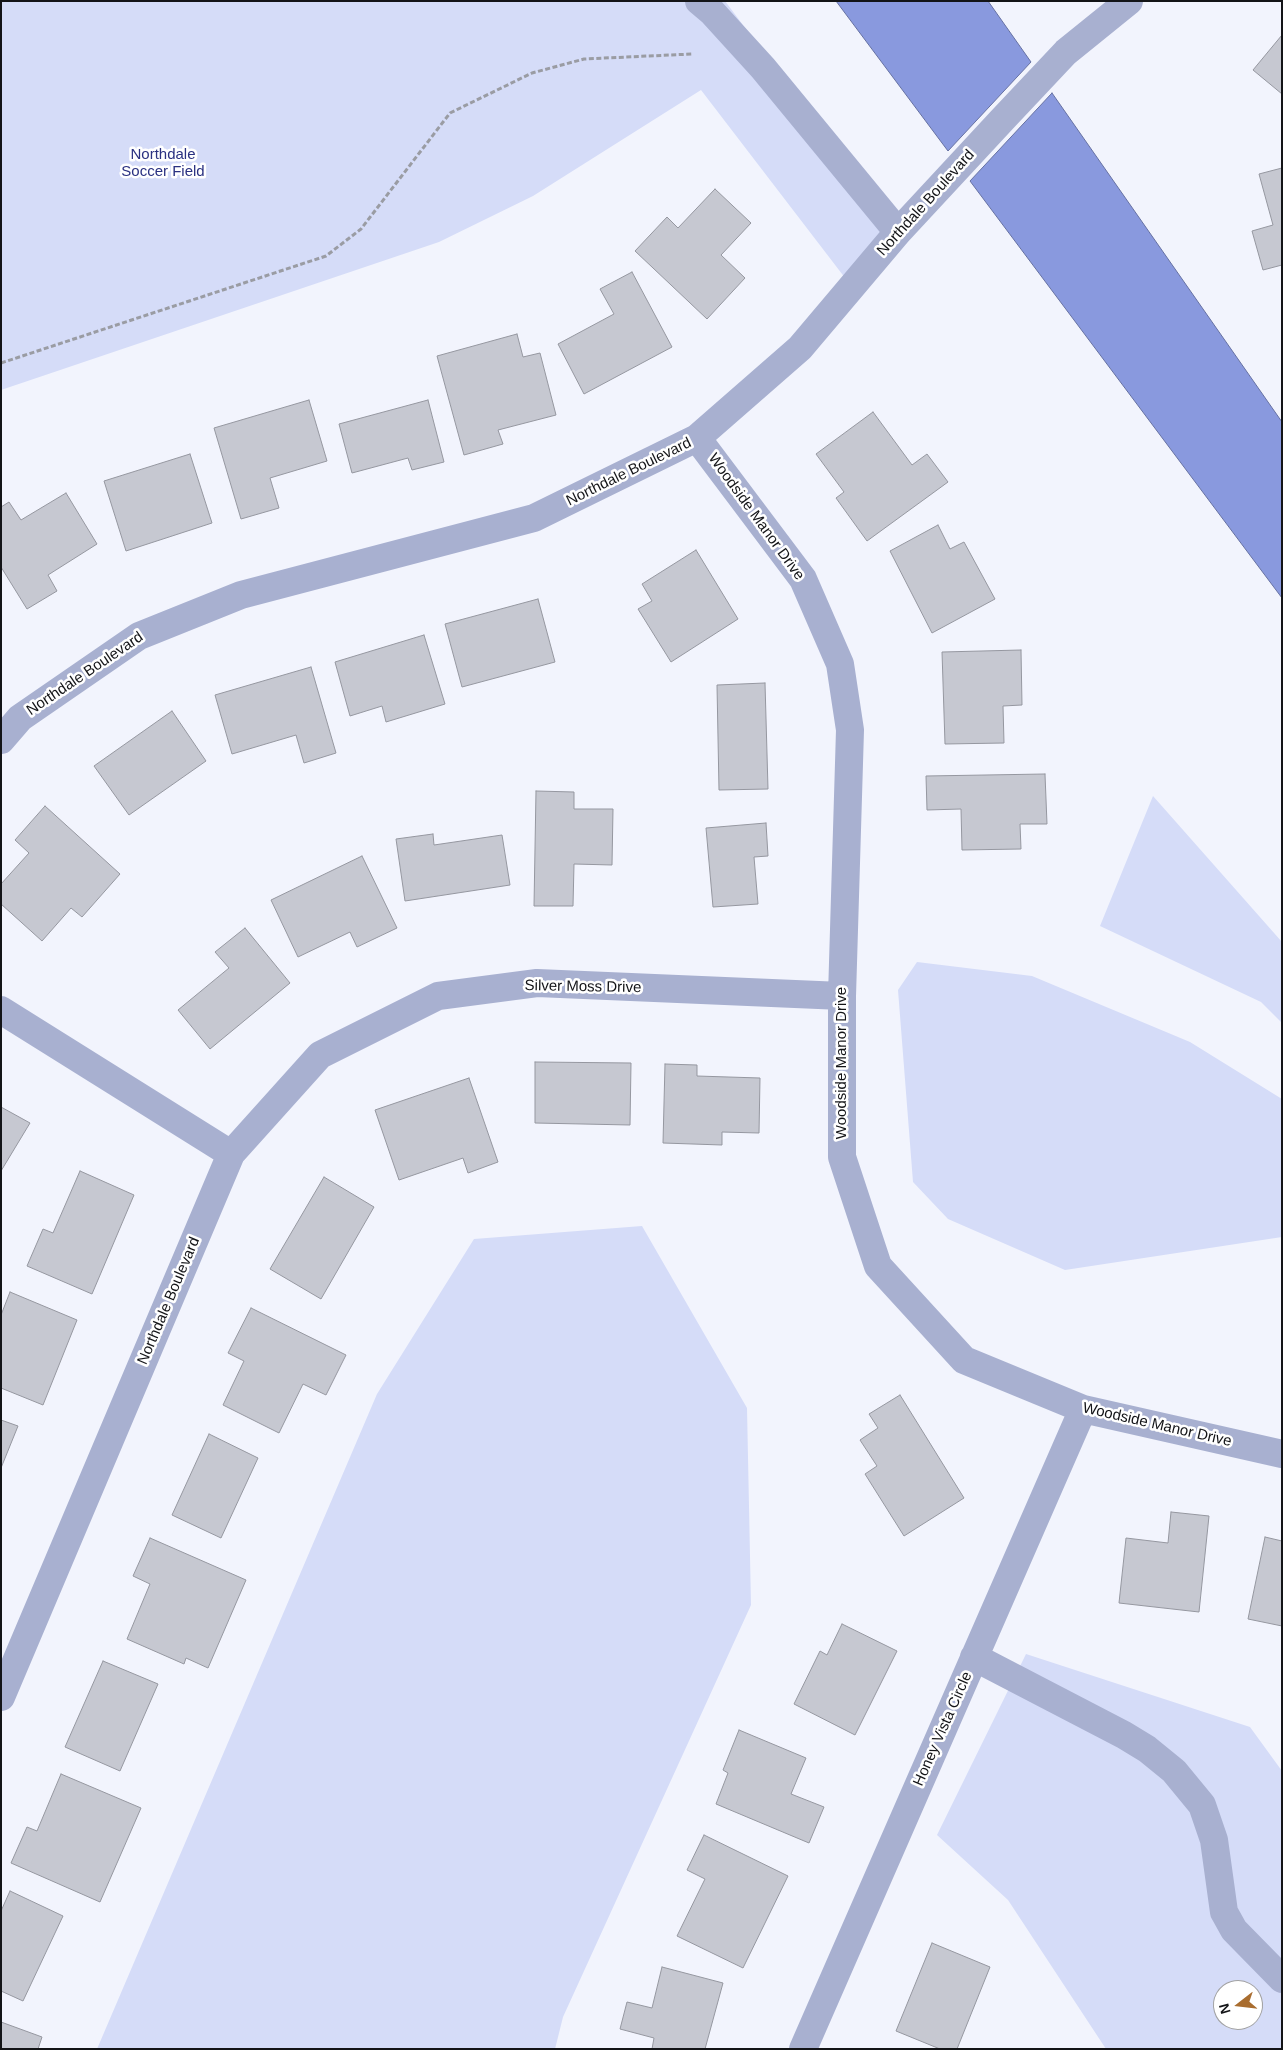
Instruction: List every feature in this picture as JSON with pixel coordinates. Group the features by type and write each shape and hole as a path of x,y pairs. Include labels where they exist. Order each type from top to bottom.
{"street":[{"path":"699,1 712,12 763,68 898,232"},
{"name":"Northdale Boulevard","path":"1,740 20,718 139,636 241,595 534,518 697,438 800,348 898,232 1066,52 1129,1"},
{"name":"Woodside Manor Drive","path":"697,438 803,579 840,664 850,730 842,996 842,1156 878,1266 964,1360 1083,1409 1282,1454"},
{"name":"Silver Moss Drive","path":"231,1154 320,1055 438,996 537,983 842,996"},
{"path":"1,1010 231,1154"},
{"name":"Northdale Boulevard","path":"1,1697 231,1154"},
{"name":"Honey Vista Circle","path":"803,2049 1083,1409"},
{"path":"974,1657 1124,1735 1147,1749 1174,1771 1202,1805 1216,1849 1224,1912 1234,1930 1282,1979"}],"path":[{"path":"1,363 326,256 361,229 450,113 532,73 584,59 692,54"}],"green space":[{"name":"Northdale Soccer Field","path":"1,1 725,1 898,232 852,287 701,90 533,196 439,242 1,390"},
{"path":"1153,796 1282,942 1282,1023 1261,1002 1100,926"},
{"path":"917,962 1032,976 1190,1042 1282,1099 1282,1237 1065,1270 948,1219 913,1182 898,990"},
{"path":"642,1226 747,1408 751,1605 563,2017 555,2049 97,2049 377,1394 474,1239"},
{"path":"1026,1654 1250,1727 1282,1771 1282,2049 1106,2049 1008,1900 937,1835"}],"water":[{"path":"836,1 988,1 1031,62 948,151"},
{"path":"1052,93 1282,422 1282,598 970,181"}],"building":[{"path":"1282,35 1282,94 1253,70"},
{"path":"1282,168 1282,265 1263,270 1252,231 1273,225 1259,174"},
{"path":"715,189 751,223 721,255 745,278 707,319 635,251 667,217 678,228"},
{"path":"632,272 672,347 584,394 558,344 614,314 600,289"},
{"path":"517,334 523,357 540,353 556,415 498,430 503,444 464,455 437,356"},
{"path":"309,400 327,461 270,478 279,508 241,519 214,428"},
{"path":"428,400 444,462 412,470 408,458 352,473 339,424"},
{"path":"873,412 912,465 927,454 948,482 867,541 836,498 844,492 816,454"},
{"path":"190,454 212,523 126,551 104,481"},
{"path":"66,493 97,544 48,575 57,591 27,609 1,567 1,507 9,502 21,520"},
{"path":"938,525 950,549 964,542 995,599 932,633 890,551"},
{"path":"696,550 738,619 671,662 638,609 652,601 642,584"},
{"path":"538,599 555,662 462,687 445,624"},
{"path":"424,635 445,704 386,722 382,706 350,716 335,662"},
{"path":"1021,650 1022,705 1003,706 1004,743 945,744 942,652"},
{"path":"311,667 336,753 304,763 296,735 232,754 215,695"},
{"path":"765,683 768,789 719,790 717,685"},
{"path":"172,711 206,761 129,815 94,766"},
{"path":"1045,774 1047,824 1020,824 1021,849 962,850 961,809 927,810 926,776"},
{"path":"536,791 574,792 574,809 613,809 612,865 574,864 573,906 534,906"},
{"path":"45,806 120,874 82,917 71,908 42,941 1,904 1,884 29,853 15,840"},
{"path":"766,823 768,856 754,857 758,904 713,907 706,828"},
{"path":"433,834 434,845 502,835 510,885 405,901 396,839"},
{"path":"362,856 397,928 357,947 350,932 298,957 271,900"},
{"path":"245,928 290,983 210,1049 178,1010 229,968 215,952"},
{"path":"535,1062 631,1063 630,1125 535,1123"},
{"path":"665,1064 697,1065 697,1076 760,1078 759,1133 722,1132 722,1145 663,1143"},
{"path":"469,1078 498,1162 468,1173 463,1158 399,1180 375,1110"},
{"path":"1,1107 30,1123 1,1171"},
{"path":"80,1171 134,1195 92,1294 27,1266 43,1229 53,1233"},
{"path":"324,1177 374,1207 321,1299 270,1269"},
{"path":"10,1292 77,1320 43,1405 1,1388 1,1315"},
{"path":"251,1308 346,1355 326,1395 303,1384 279,1433 223,1405 244,1361 228,1353"},
{"path":"900,1395 964,1498 904,1536 865,1474 877,1466 860,1440 878,1428 869,1414"},
{"path":"1,1420 18,1426 1,1468"},
{"path":"209,1434 258,1458 221,1538 172,1515"},
{"path":"1171,1512 1209,1516 1199,1612 1119,1603 1126,1538 1168,1543"},
{"path":"1265,1537 1282,1541 1282,1626 1248,1619"},
{"path":"150,1538 246,1580 208,1668 186,1658 184,1664 127,1639 150,1584 133,1576"},
{"path":"842,1624 897,1651 855,1735 794,1704 820,1651 827,1655"},
{"path":"103,1661 158,1684 120,1771 65,1747"},
{"path":"739,1730 806,1758 791,1794 824,1807 809,1843 716,1804 728,1773 723,1770"},
{"path":"61,1774 141,1808 100,1902 11,1863 27,1827 37,1831"},
{"path":"704,1835 788,1876 743,1968 677,1936 705,1879 687,1870"},
{"path":"10,1891 63,1916 23,2001 1,1991 1,1911"},
{"path":"932,1943 990,1967 957,2049 940,2049 896,2031"},
{"path":"662,1967 723,1983 705,2049 652,2049 654,2038 620,2029 627,2002 652,2008"},
{"path":"1,2022 42,2037 38,2049 1,2049"}]}
